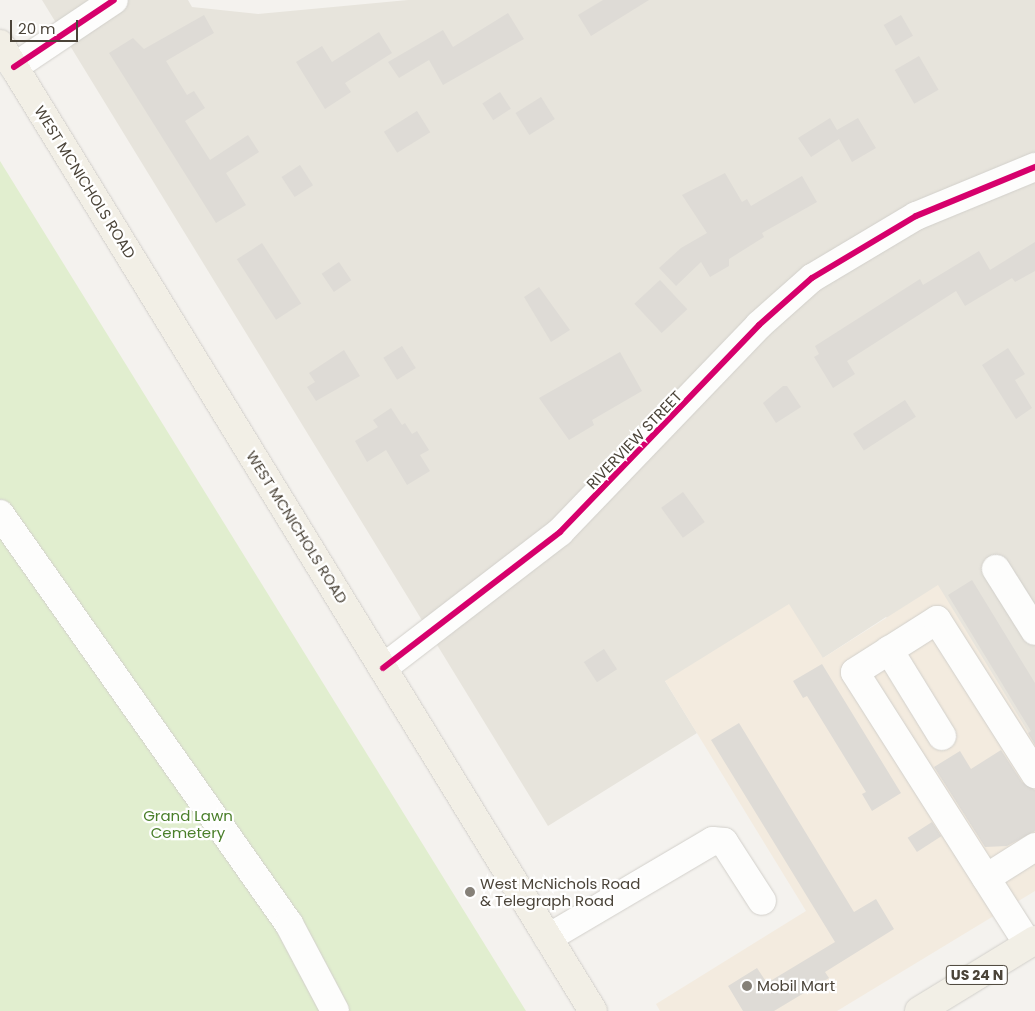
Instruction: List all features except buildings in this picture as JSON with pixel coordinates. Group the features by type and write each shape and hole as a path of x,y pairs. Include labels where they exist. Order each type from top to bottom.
{"main road":[{"name":"WEST MCNICHOLS ROAD","path":"0,44 593,1011"},
{"name":"US 24 N","path":"919,1011 1032,942"}],"street":[{"path":"14,67 114,0"},
{"name":"RIVERVIEW STREET","path":"383,668 560,532 759,325 812,278 916,216 1035,167"},
{"path":"0,514 289,924 335,1011"},
{"path":"996,570 1035,631"},
{"path":"1032,942 986,878 855,672 937,620 1035,774"},
{"path":"889,650 942,736"},
{"path":"548,938 713,840 728,847 762,901"},
{"path":"986,878 1035,847"}],"shaded area":[{"path":"42,0 188,0 192,7 258,14 408,0 1035,0 1035,743 886,617 823,658 665,681 697,733 548,826"},
{"path":"938,585 1035,743 1035,891 837,1011 660,1011 656,1004 806,911 665,681 789,604 823,658"}],"green space":[{"name":"Grand Lawn Cemetery","path":"0,161 526,1011 0,1011"}],"cycle path":[{"path":"14,67 114,0"},
{"path":"383,668 560,532 759,325 812,278 916,216 1035,167"}],"place":[{"name":"West McNichols Road & Telegraph Road","path":"470,892"},
{"name":"Mobil Mart","path":"747,986"}]}
